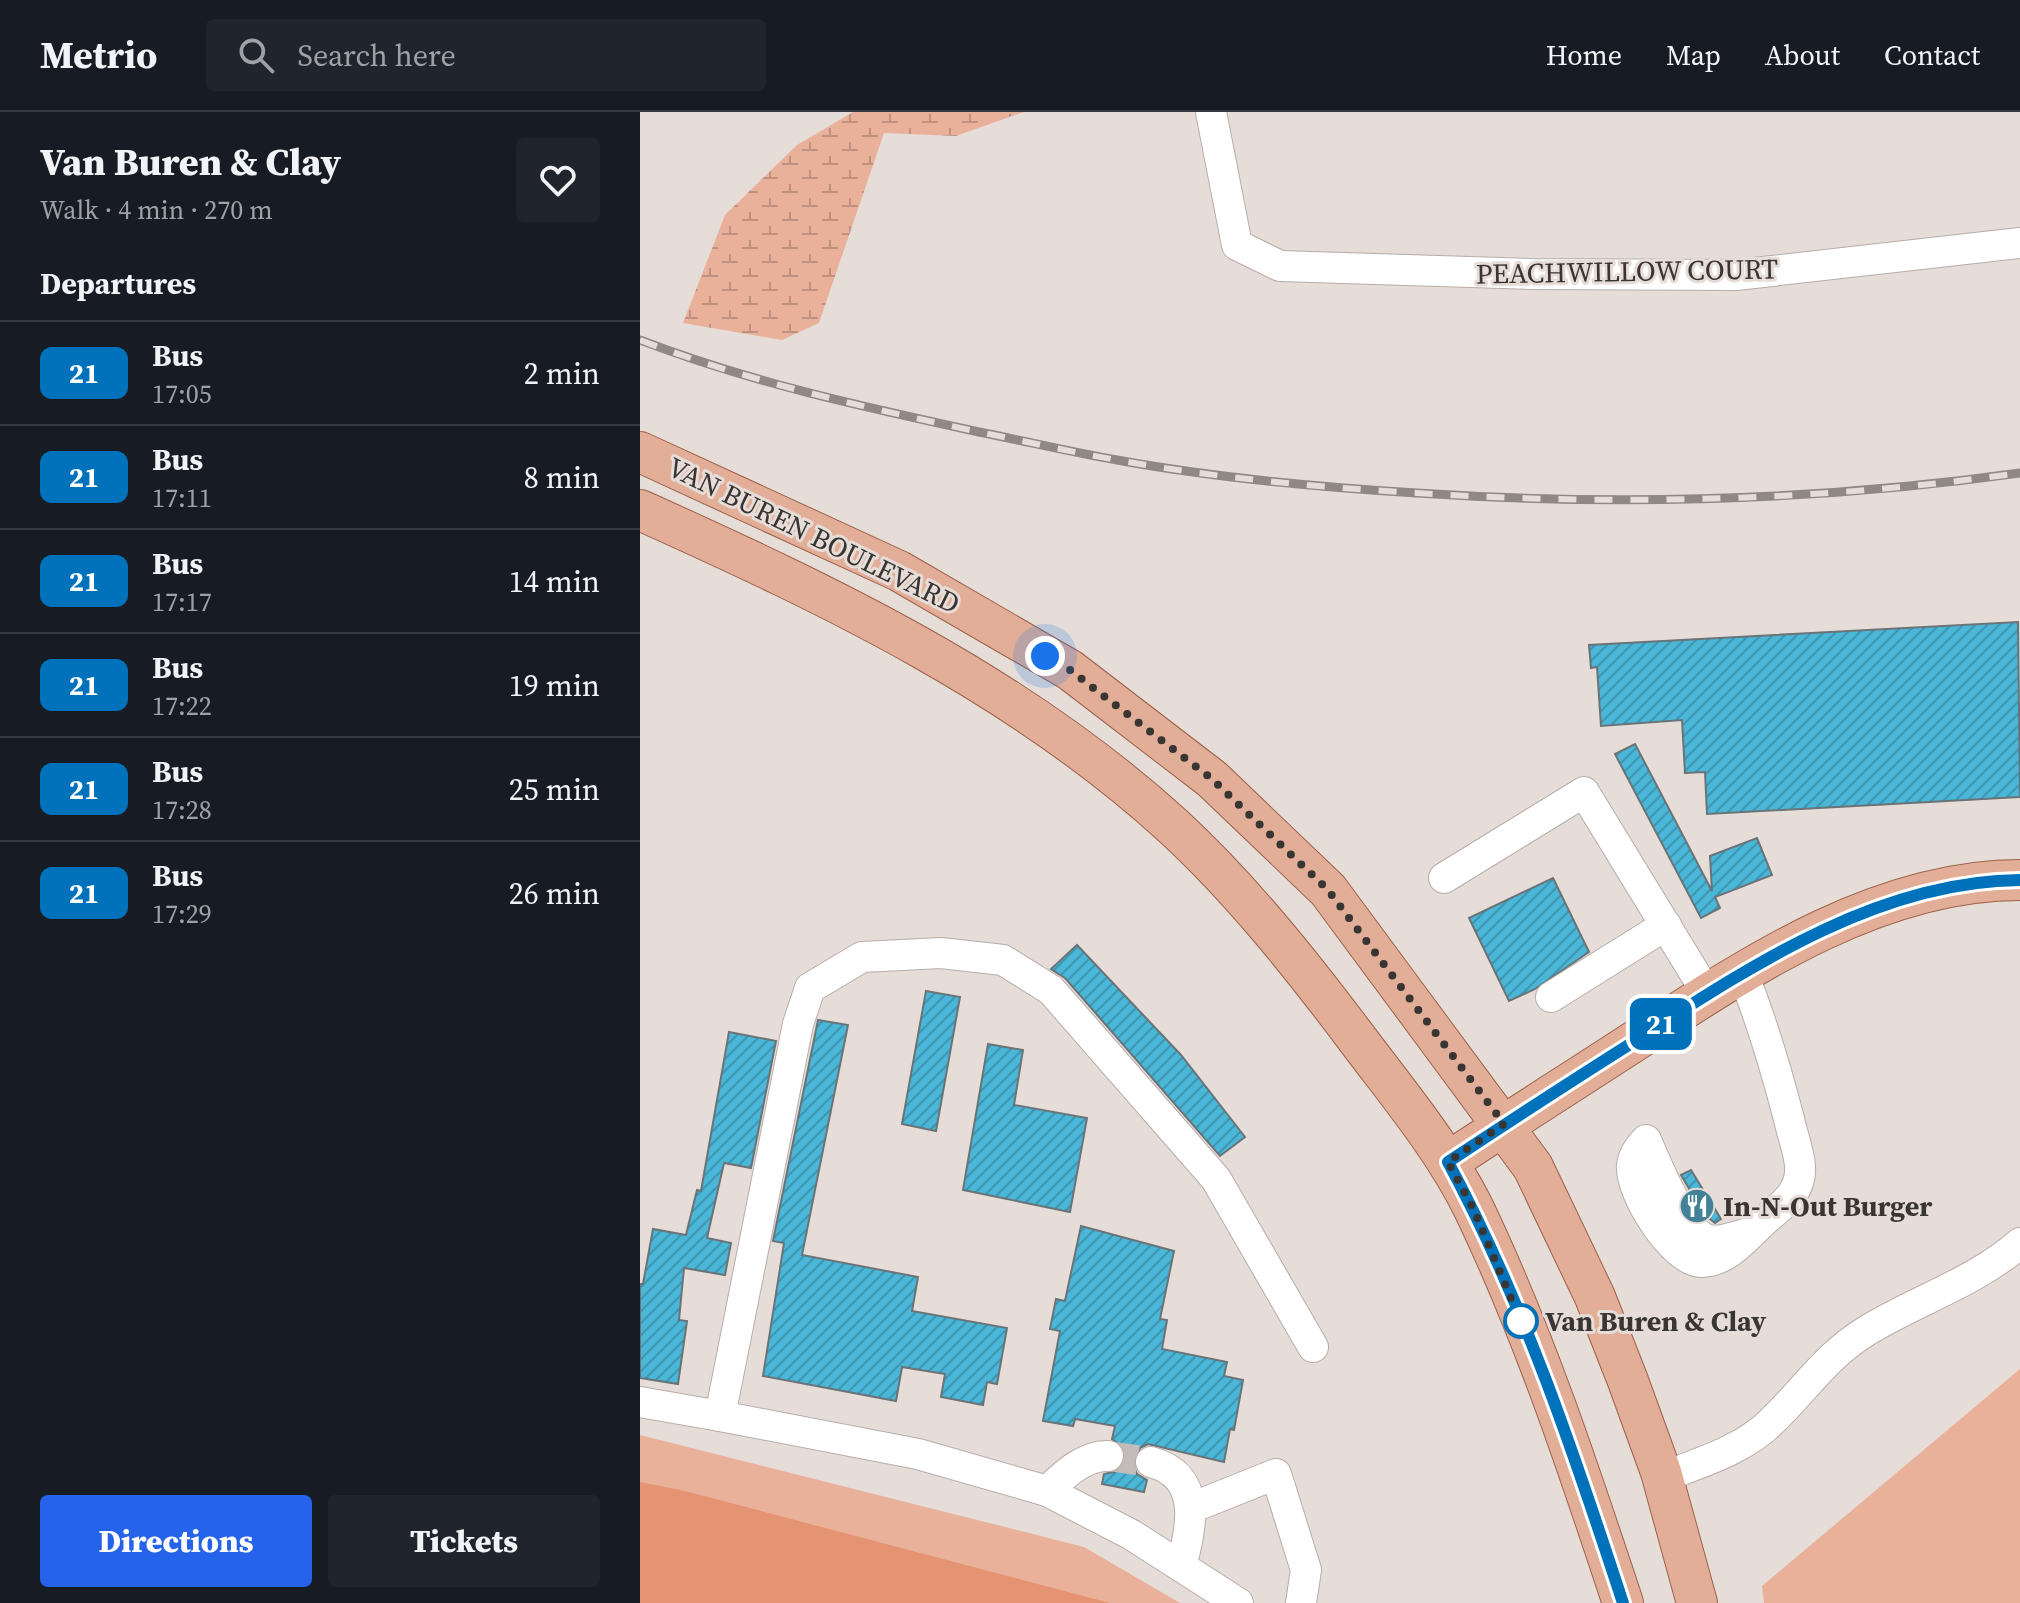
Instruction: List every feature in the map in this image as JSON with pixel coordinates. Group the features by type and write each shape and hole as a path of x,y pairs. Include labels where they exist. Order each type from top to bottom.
{"main road":[{"name":"VAN BUREN BOULEVARD","path":"640,452 899,571 1070,670 1212,779 1328,890 1533,1167 1595,1297 1663,1477 1697,1603"},
{"name":"VAN BUREN BOULEVARD","path":"640,510 885,625 1052,727 1173,826 1214,868 1303,968 1448,1162 1473,1208 1519,1315 1579,1470 1623,1603"},
{"path":"1448,1162 1743,974 1872,908 1923,892 2020,880"}],"street":[{"name":"PEACHWILLOW COURT","path":"1211,112 1237,245 1280,266 1532,274 1736,275 2020,243"},
{"path":"1444,878 1584,792 1708,995"},
{"path":"1551,997 1666,925"},
{"path":"720,1416 798,1024 810,988 862,957 941,953 1003,960 1051,990 1216,1179 1313,1347"},
{"path":"1646,1140 1662,1177 1698,1235 1710,1241 1752,1232 1798,1187 1800,1166 1774,1062 1743,974"},
{"path":"1663,1477 1716,1456 1756,1434 1769,1424 1804,1383 1868,1330 1964,1283 1997,1263 2020,1243"},
{"path":"640,1402 918,1454 1047,1491 1132,1535 1238,1603"},
{"path":"1047,1491 1066,1473 1097,1456 1108,1456"},
{"path":"1151,1462 1162,1466 1181,1482 1191,1508 1192,1528 1181,1566"},
{"path":"1191,1508 1276,1474 1306,1570 1301,1603"}],"green space":[{"path":"853,112 1024,112 956,136 884,133 819,323 782,340 683,323 725,215 797,145"},
{"path":"2020,1369 2020,1603 1764,1603 1762,1586"},
{"path":"640,1435 1084,1547 1180,1603 640,1603"}],"shaded area":[{"path":"640,1482 685,1491 1110,1603 640,1603"}],"building":[{"path":"2018,622 2020,797 1707,814 1705,772 1685,773 1682,720 1601,726 1597,667 1591,668 1589,645"},
{"path":"1635,744 1712,891 1710,856 1757,838 1772,875 1715,897 1720,908 1701,918 1615,754"},
{"path":"1553,878 1589,952 1535,989 1509,1001 1469,918"},
{"path":"1077,945 1181,1055 1245,1137 1220,1156 1065,978 1051,969"},
{"path":"926,991 960,997 936,1131 902,1124"},
{"path":"818,1020 848,1025 802,1255 918,1277 912,1311 1007,1328 997,1384 987,1382 983,1405 941,1397 945,1374 902,1367 896,1401 763,1376 784,1243 773,1241"},
{"path":"729,1032 776,1041 751,1168 724,1163 707,1238 731,1243 725,1275 684,1268 679,1320 687,1321 678,1384 640,1378 640,1284 643,1284 653,1229 686,1235 697,1190 701,1191"},
{"path":"988,1044 1023,1050 1014,1105 1087,1118 1070,1212 963,1190"},
{"path":"1691,1170 1721,1219 1715,1223 1704,1214 1681,1175"},
{"path":"1081,1226 1174,1251 1160,1319 1167,1320 1162,1349 1227,1362 1224,1376 1243,1380 1234,1430 1230,1429 1224,1462 1148,1444 1140,1448 1133,1464 1137,1474 1147,1480 1144,1492 1102,1484 1104,1474 1117,1471 1124,1463 1123,1447 1112,1439 1115,1426 1075,1419 1073,1426 1043,1421 1060,1331 1050,1329 1056,1299 1065,1301"}],"tunnel":[{"path":"1108,1456 1151,1462"}],"railway":[{"path":"640,340 765,381 979,432 1154,466 1304,485 1493,497 1644,500 1870,490 2020,473"}],"bus line":[{"name":"21","path":"1623,1603 1579,1470 1513,1301 1473,1208 1448,1162 1687,1007 1779,953 1872,908 1923,892 2020,880"}],"place":[{"name":"In-N-Out Burger","path":"1697,1206"},
{"name":"Van Buren & Clay","path":"1521,1321"}],"route":[{"path":"1045,656 1070,670 1212,779 1328,890 1504,1124 1448,1162 1473,1208 1524,1329 1521,1321"}]}
